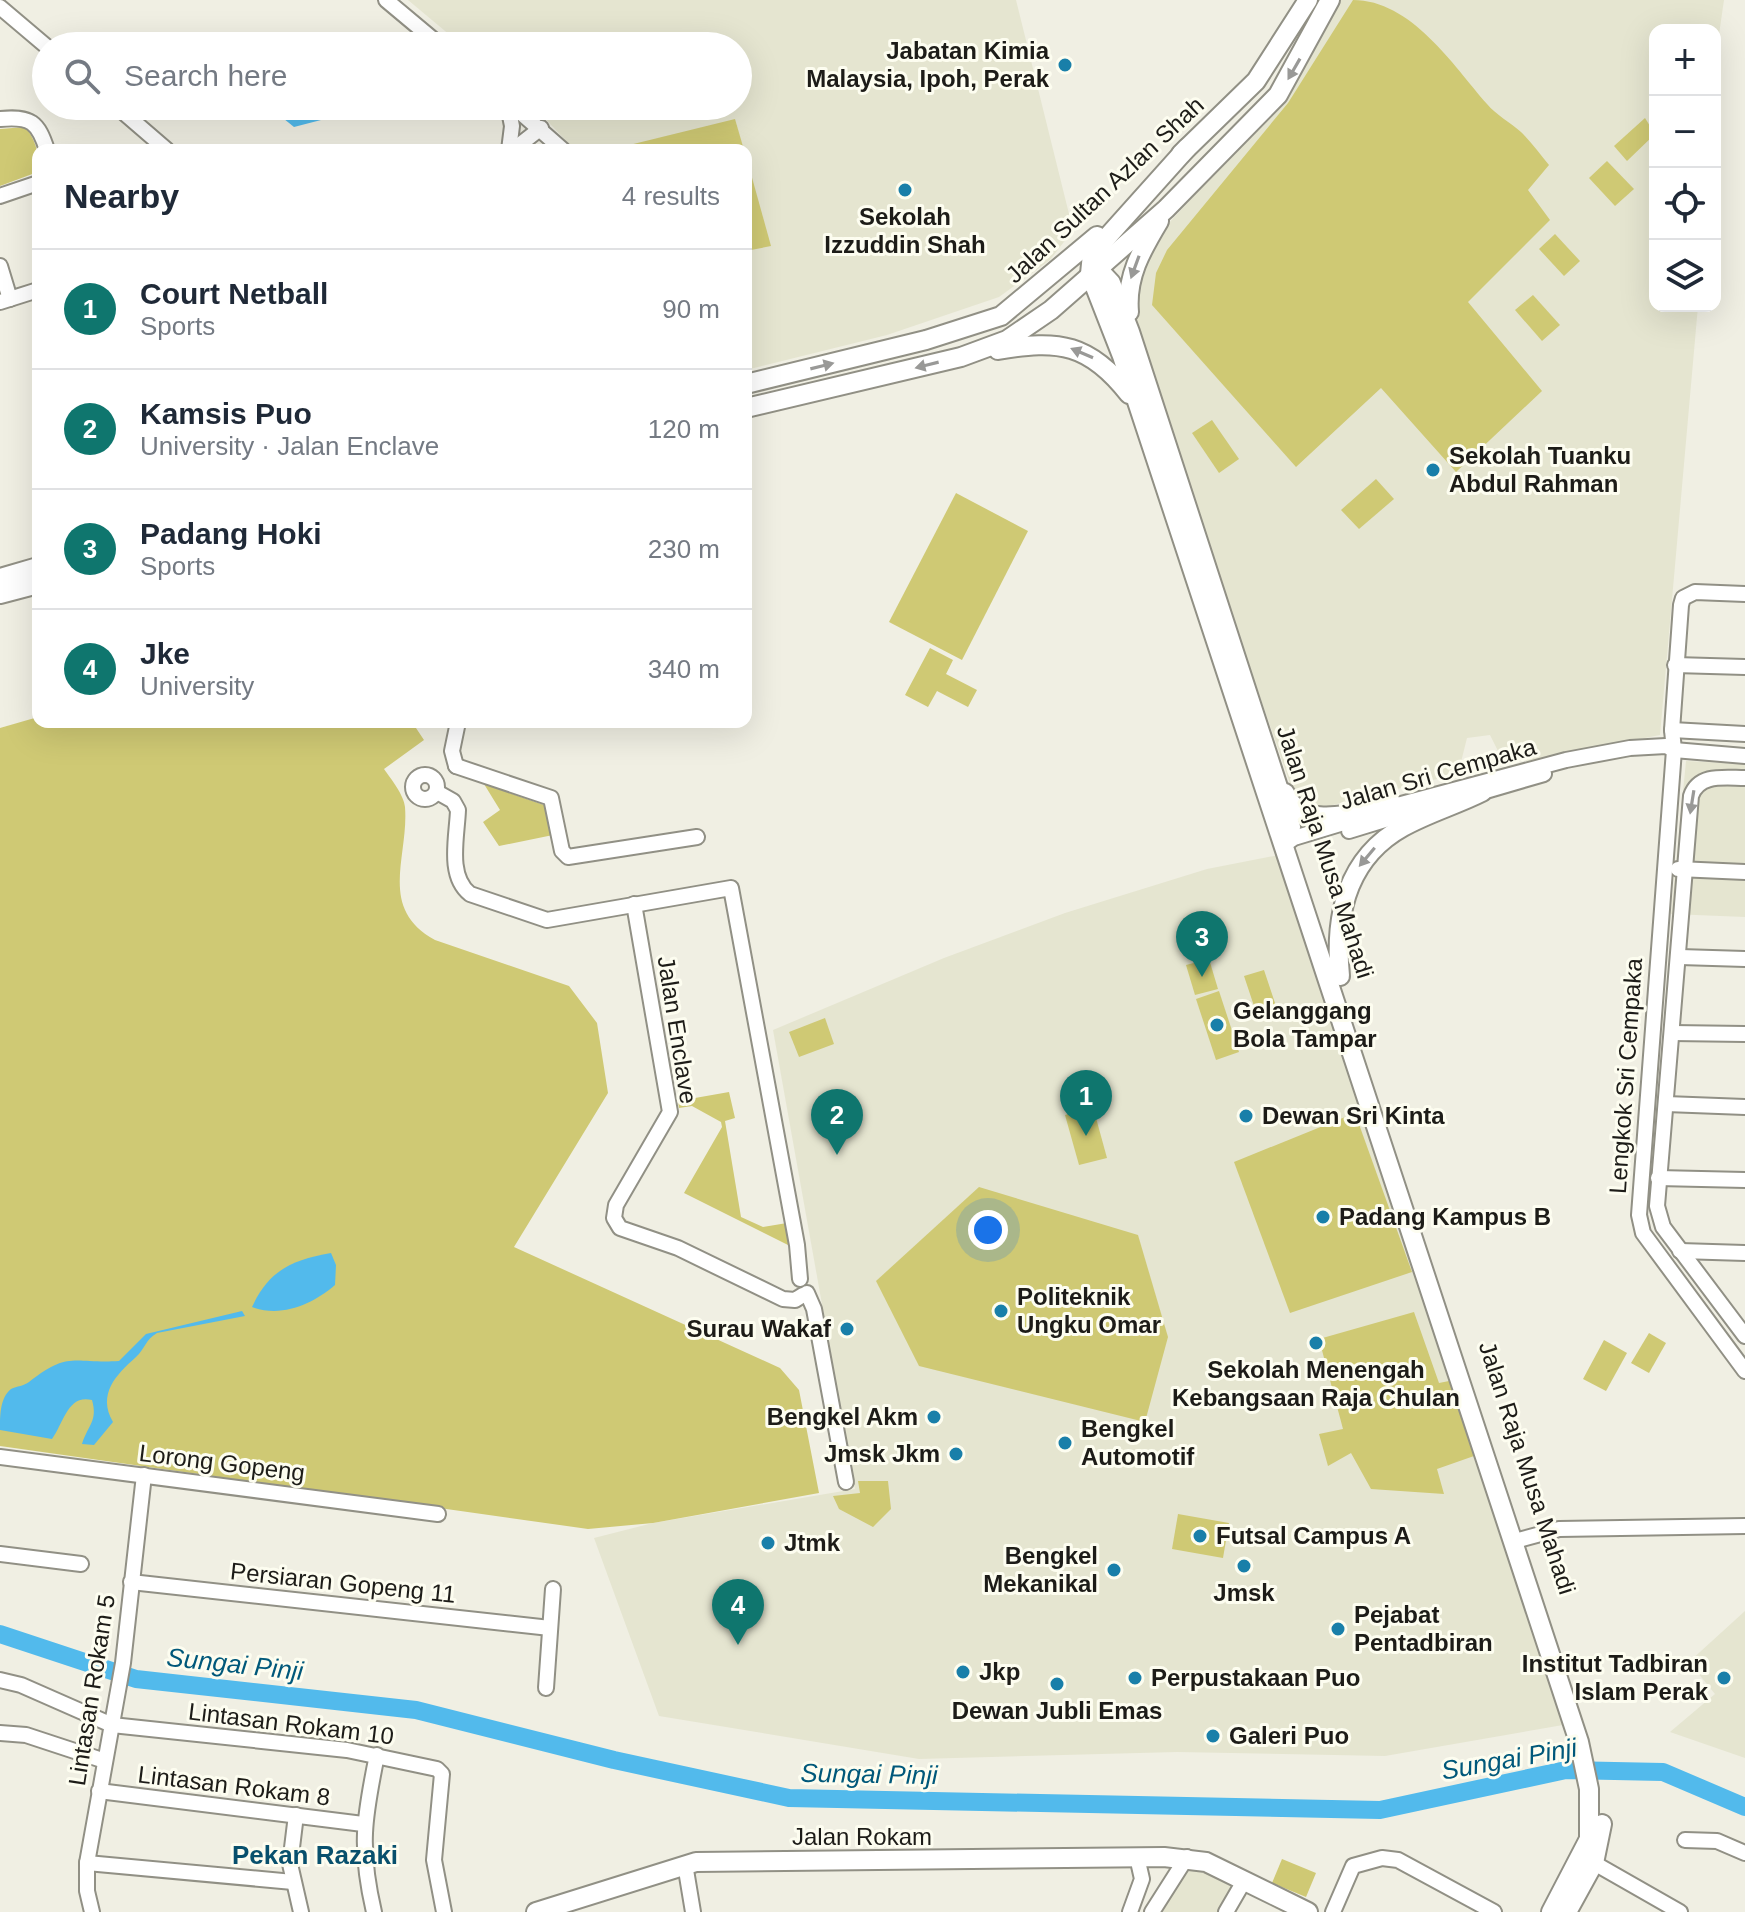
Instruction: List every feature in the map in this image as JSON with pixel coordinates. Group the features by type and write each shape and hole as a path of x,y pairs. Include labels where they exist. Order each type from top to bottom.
{"main road":[{"name":"Jalan Sultan Azlan Shah","path":"752,383 926,340 1001,316 1084,248 1256,81 1308,0"},
{"name":"Jalan Sultan Azlan Shah","path":"752,407 961,357 1007,340 1051,310 1166,209 1278,95 1330,0"},
{"path":"1001,316 1045,294 1074,272 1093,270 1092,254 1187,148"},
{"path":"1130,332 1127,292 1133,271 1166,209"},
{"name":"Jalan Raja Musa Mahadi","path":"1093,270 1111,283 1130,332 1273,770 1292,843 1362,1060 1585,1742 1602,1829 1594,1863 1567,1912"},
{"name":"Jalan Raja Musa Mahadi","path":"1093,270 1340,976 1362,1060"},
{"path":"961,357 1036,343 1082,350 1108,367 1138,405"},
{"path":"0,578 32,569"},
{"path":"0,594 32,586"},
{"path":"1273,770 1294,808 1305,814 1329,816 1394,805"},
{"path":"1340,976 1337,946 1344,897 1366,857 1401,828 1482,792"},
{"name":"Jalan Raja Musa Mahadi","path":"1551,1912 1589,1839 1594,1789"},
{"path":"1187,1857 1308,1912"},
{"name":"Jalan Rokam","path":"536,1912 685,1864 1187,1857"}],"street":[{"path":"386,0 424,32"},
{"path":"0,7 32,34"},
{"path":"0,119 29,121 40,128 45,144"},
{"path":"132,120 160,144"},
{"path":"512,120 513,144"},
{"path":"529,120 557,144"},
{"path":"519,144 536,125"},
{"path":"0,196 32,185"},
{"path":"0,266 5,300 32,292"},
{"name":"Lengkok Sri Cempaka","path":"1745,594 1695,592 1683,598 1675,665 1674,750 1639,1224 1745,1371"},
{"path":"1675,665 1745,667"},
{"path":"457,728 454,762 435,783 458,810 456,875 460,886 470,894 547,920 731,888 797,1245 801,1288 814,1309 846,1482"},
{"path":"1672,730 1745,734"},
{"name":"Jalan Sri Cempaka","path":"1292,843 1394,805 1598,753 1650,746 1745,756"},
{"name":"Jalan Sri Cempaka","path":"1292,843 1565,768 1674,750"},
{"path":"454,762 551,798 562,851 568,857 697,837"},
{"path":"1742,1329 1680,1251 1659,1217 1658,1178 1694,788 1707,779 1745,778"},
{"path":"1665,868 1745,872"},
{"name":"Jalan Enclave","path":"634,904 670,1112 616,1205 614,1218 620,1228 678,1248 766,1291 801,1288"},
{"path":"1680,957 1745,959"},
{"path":"1672,1033 1745,1034"},
{"path":"1666,1104 1745,1107"},
{"path":"1658,1178 1745,1180"},
{"path":"1680,1251 1745,1253"},
{"name":"Lorong Gopeng","path":"0,1457 438,1514"},
{"name":"Lintasan Rokam 5","path":"92,1912 87,1891 87,1863 123,1663 144,1475"},
{"path":"1519,1539 1559,1529 1745,1526"},
{"path":"0,1554 81,1564"},
{"name":"Persiaran Gopeng 11","path":"131,1582 550,1628"},
{"path":"546,1688 553,1589"},
{"name":"Lintasan Rokam 10","path":"0,1680 21,1685 112,1725 377,1755 427,1764 442,1774 434,1860 444,1912"},
{"path":"0,1733 26,1735 105,1761"},
{"path":"374,1912 363,1855 363,1824 377,1755"},
{"name":"Lintasan Rokam 8","path":"99,1791 363,1824"},
{"path":"296,1815 290,1864 301,1912"},
{"path":"1685,1840 1717,1841 1745,1853"},
{"path":"1130,1912 1142,1879 1137,1857"},
{"path":"1152,1912 1187,1857"},
{"path":"1333,1912 1353,1866 1382,1858 1398,1860 1494,1912"},
{"path":"87,1863 293,1882"},
{"path":"1594,1863 1680,1912"},
{"path":"685,1864 693,1912"},
{"path":"1226,1912 1244,1881"}],"shaded area":[{"name":"Sekolah Izzuddin Shah","path":"408,0 1016,0 1073,230 1050,260 999,297 887,335 752,369 752,144 569,144 546,120 752,120 752,32 446,32"},
{"name":"Sekolah Tuanku Abdul Rahman","path":"1338,0 1724,0 1721,24 1649,24 1649,312 1697,312 1660,735 1529,761 1501,757 1490,735 1467,738 1461,762 1449,776 1317,809 1292,789 1141,354 1132,307 1154,239 1273,111"},
{"path":"1353,0 1374,3 1394,11 1429,37 1491,108 1517,128 1549,165 1528,190 1550,220 1468,302 1542,391 1456,472 1381,388 1296,467 1152,305 1156,273 1167,250 1288,103"},
{"path":"1645,118 1649,124 1649,140 1627,161 1614,146"},
{"path":"735,120 742,144 633,144"},
{"path":"25,127 35,144 32,144 32,174 0,186 0,129"},
{"path":"1607,161 1634,189 1615,206 1589,178"},
{"path":"752,178 771,246 752,250"},
{"path":"1555,234 1580,261 1564,276 1539,249"},
{"path":"1533,295 1560,325 1542,341 1515,310"},
{"path":"1212,420 1239,459 1219,473 1192,433"},
{"path":"1376,479 1394,499 1359,529 1341,510"},
{"path":"956,493 1028,531 962,660 889,622"},
{"path":"930,648 953,660 946,674 977,690 968,707 937,691 928,707 905,695"},
{"path":"32,719 32,728 416,728 424,740 384,769 400,792 405,807 400,880 406,913 417,927 435,940 569,986 597,1023 608,1093 514,1247 780,1368 799,1390 819,1493 653,1523 588,1529 0,1446 0,728"},
{"path":"1686,761 1745,764 1745,917 1671,914"},
{"path":"484,784 544,805 553,835 499,846 483,822 500,810"},
{"name":"Politeknik Ungku Omar","path":"1279,855 1563,1725 1385,1756 1177,1752 919,1759 659,1716 594,1538 653,1523 855,1489 773,1030 944,958 1065,913 1207,869"},
{"path":"1209,959 1218,989 1195,995 1186,965"},
{"path":"1264,970 1276,1006 1256,1012 1244,976"},
{"name":"Gelanggang Bola Tampar","path":"1219,991 1239,1052 1216,1060 1196,999"},
{"path":"825,1018 834,1044 799,1057 789,1032"},
{"path":"729,1092 735,1118 725,1121 741,1217 763,1227 787,1223 792,1247 684,1193 722,1127 721,1122 692,1106 679,1108 678,1101"},
{"path":"1093,1107 1107,1158 1079,1165 1065,1115"},
{"name":"Padang Kampus B","path":"1355,1113 1412,1272 1290,1313 1234,1162"},
{"path":"979,1187 1138,1235 1168,1337 1145,1422 919,1366 876,1281"},
{"path":"1414,1312 1439,1383 1449,1381 1474,1456 1437,1469 1444,1494 1371,1489 1351,1453 1328,1466 1319,1434 1343,1429 1319,1339"},
{"path":"1649,1333 1666,1343 1649,1373 1631,1363"},
{"path":"1604,1340 1627,1353 1606,1391 1583,1379"},
{"path":"858,1481 888,1481 891,1509 873,1527 839,1509 833,1496 860,1493"},
{"name":"Futsal Campus A","path":"1178,1514 1229,1523 1223,1558 1172,1549"},
{"name":"Institut Tadbiran Islam Perak","path":"1745,1611 1745,1758 1670,1732 1715,1694 1689,1662"},
{"path":"1282,1859 1316,1873 1306,1897 1272,1883"},
{"path":"1187,1861 1239,1891 1226,1912 1158,1912"}],"water":[{"path":"285,120 321,120 294,127"},
{"path":"331,1253 336,1265 335,1285 326,1292 286,1310 252,1307 266,1284 283,1269 305,1259"},
{"path":"242,1311 245,1316 153,1336 111,1386 107,1403 113,1422 94,1445 82,1444 93,1418 92,1400 84,1399 72,1405 52,1439 0,1430 1,1407 7,1393 54,1366 72,1361 119,1361 146,1334"}],"waterway":[{"name":"Sungai Pinji","path":"0,1634 136,1679 416,1710 614,1760 789,1798 1380,1810 1566,1770 1663,1772 1745,1807"}],"place":[{"name":"Jabatan Kimia Malaysia, Ipoh, Perak","path":"1065,65"},
{"name":"Sekolah Izzuddin Shah","path":"905,190"},
{"name":"Sekolah Tuanku Abdul Rahman","path":"1433,470"},
{"name":"Padang Hoki","path":"1202,977"},
{"name":"Gelanggang Bola Tampar","path":"1217,1025"},
{"name":"Dewan Sri Kinta","path":"1246,1116"},
{"name":"Court Netball","path":"1086,1136"},
{"name":"Kamsis Puo","path":"837,1155"},
{"name":"Padang Kampus B","path":"1323,1217"},
{"name":"Politeknik Ungku Omar","path":"1001,1311"},
{"name":"Surau Wakaf","path":"847,1329"},
{"name":"Sekolah Menengah Kebangsaan Raja Chulan","path":"1316,1343"},
{"name":"Bengkel Akm","path":"934,1417"},
{"name":"Bengkel Automotif","path":"1065,1443"},
{"name":"Jmsk Jkm","path":"956,1454"},
{"name":"Futsal Campus A","path":"1200,1536"},
{"name":"Jtmk","path":"768,1543"},
{"name":"Jmsk","path":"1244,1566"},
{"name":"Bengkel Mekanikal","path":"1114,1570"},
{"name":"Pejabat Pentadbiran","path":"1338,1629"},
{"name":"Jke","path":"738,1645"},
{"name":"Jkp","path":"963,1672"},
{"name":"Perpustakaan Puo","path":"1135,1678"},
{"name":"Institut Tadbiran Islam Perak","path":"1724,1678"},
{"name":"Dewan Jubli Emas","path":"1057,1684"},
{"name":"Galeri Puo","path":"1213,1736"}],"district":[{"name":"Pekan Razaki","path":"315,1855"}]}
